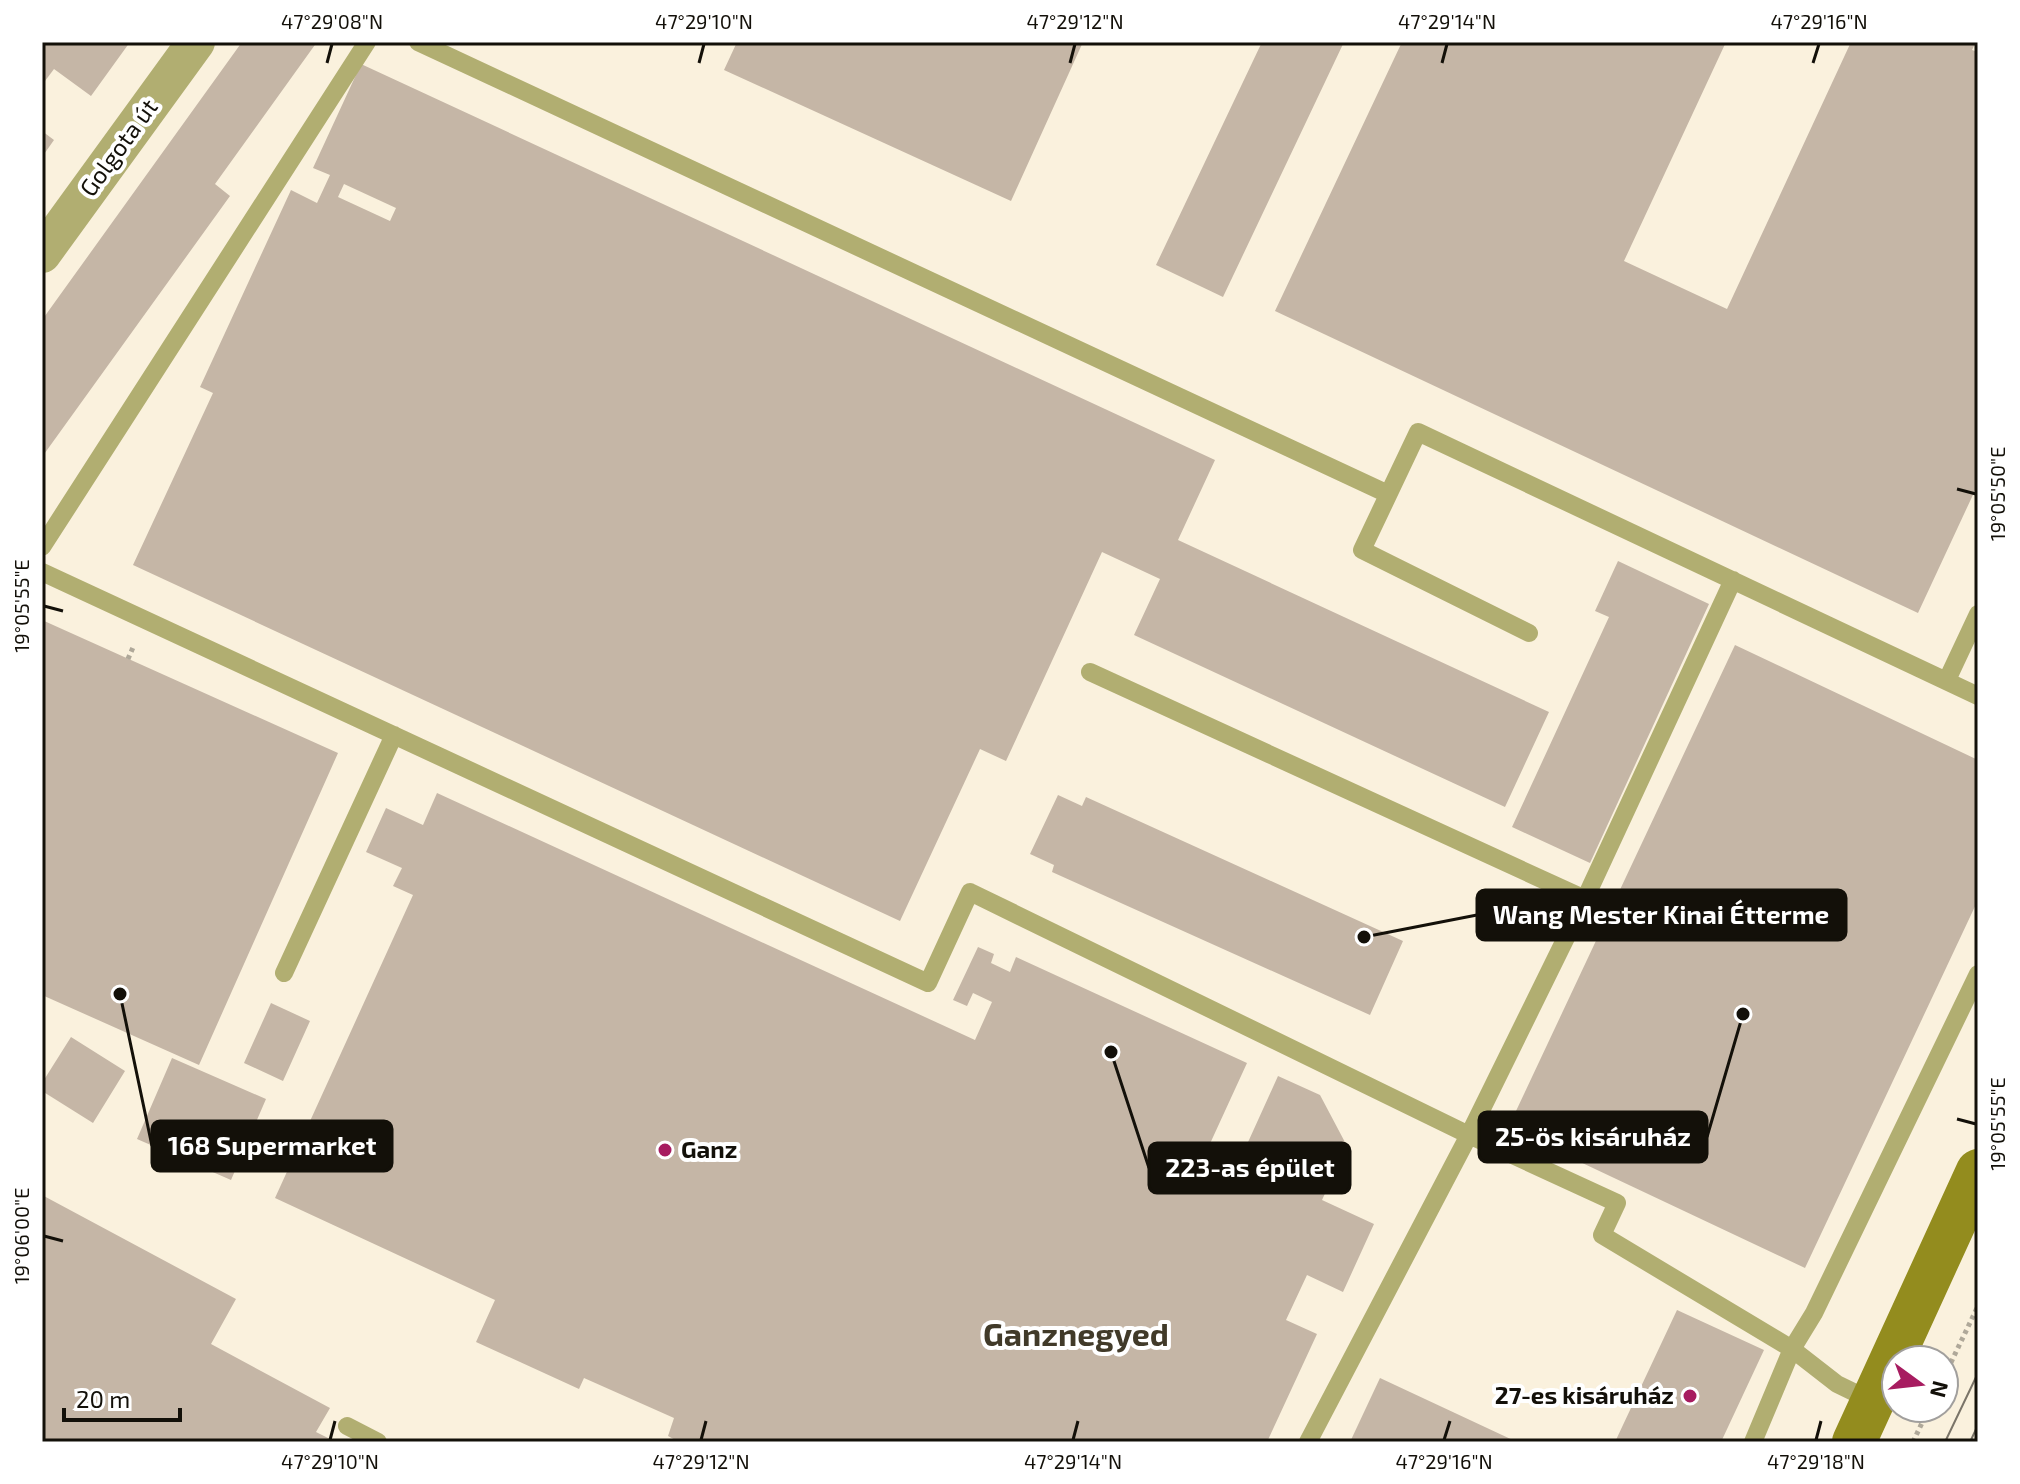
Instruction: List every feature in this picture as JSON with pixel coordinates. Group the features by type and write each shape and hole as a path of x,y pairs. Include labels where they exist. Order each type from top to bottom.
{"main road":[{"path":"1854,1442 1978,1171"}],"street":[{"name":"Golgota út","path":"42,254 196,42"}],"lane":[{"path":"42,547 367,42"},
{"path":"418,42 1388,494"},
{"path":"1529,633 1362,550 1418,432 1978,696"},
{"path":"42,572 928,983 970,892 1469,1135 1617,1203 1602,1235 1792,1349 1837,1384 1872,1401"},
{"path":"1308,1442 1469,1135 1585,899 1733,580"},
{"path":"1947,680 1978,614"},
{"path":"1090,672 1585,899"},
{"path":"284,973 394,735"},
{"path":"1753,1442 1792,1349 1814,1313 1978,974"},
{"path":"347,1426 378,1442"}],"path":[{"path":"1960,1344 1978,1306"}],"building":[{"path":"42,42 130,42 91,96 54,69 42,85"},
{"path":"242,42 317,42 215,184 230,196 42,457 42,320"},
{"path":"737,42 1083,42 1011,201 724,70"},
{"path":"1262,42 1344,42 1223,297 1156,265"},
{"path":"1402,42 1726,42 1624,261 1727,309 1851,42 1976,42 1972,50 1978,52 1978,484 1918,613 1275,311"},
{"path":"361,64 1215,460 1178,540 1549,712 1505,807 1134,635 1160,579 1102,552 1006,761 980,749 900,921 133,565 213,393 200,387 291,190 317,203 330,175 313,168","holes":["344,184 396,208 390,221 338,197"]},
{"path":"42,131 54,140 42,157"},
{"path":"1618,561 1709,604 1590,863 1512,827 1609,617 1595,611"},
{"path":"42,620 338,753 199,1065 42,995"},
{"path":"1735,645 1978,760 1978,900 1805,1268 1508,1128"},
{"name":"Ganz","path":"437,793 975,1040 992,1002 973,993 967,1006 953,1000 978,947 994,954 991,963 1010,972 1016,957 1247,1063 1208,1148 1239,1162 1278,1076 1320,1095 1347,1146 1322,1200 1374,1224 1343,1292 1307,1275 1286,1320 1317,1334 1267,1442 679,1442 668,1436 674,1418 584,1378 579,1389 476,1342 495,1300 275,1198 413,895 393,886 402,868 366,852 386,808 423,825"},
{"path":"1058,795 1082,806 1086,797 1403,941 1370,1015 1052,872 1054,865 1030,854"},
{"path":"271,1003 310,1021 283,1081 244,1063"},
{"path":"71,1037 125,1071 93,1123 42,1091 42,1083"},
{"path":"172,1058 266,1099 231,1180 137,1139"},
{"path":"42,1195 236,1299 211,1344 330,1408 316,1432 336,1442 42,1442"},
{"name":"27-es kisáruház","path":"1677,1310 1764,1350 1721,1442 1615,1442"},
{"path":"1380,1378 1517,1442 1350,1442"}],"tram line":[{"path":"1945,1442 1978,1373"},
{"path":"1970,1442 1978,1425"}],"place":[{"name":"Wang Mester Kinai Étterme","path":"1364,937"},
{"name":"168 Supermarket","path":"120,994"},
{"name":"25-ös kisáruház","path":"1743,1014"},
{"name":"223-as épület","path":"1111,1052"},
{"name":"Ganz","path":"665,1150"},
{"name":"27-es kisáruház","path":"1690,1396"}],"district":[{"name":"Ganznegyed","path":"1076,1335"}]}
